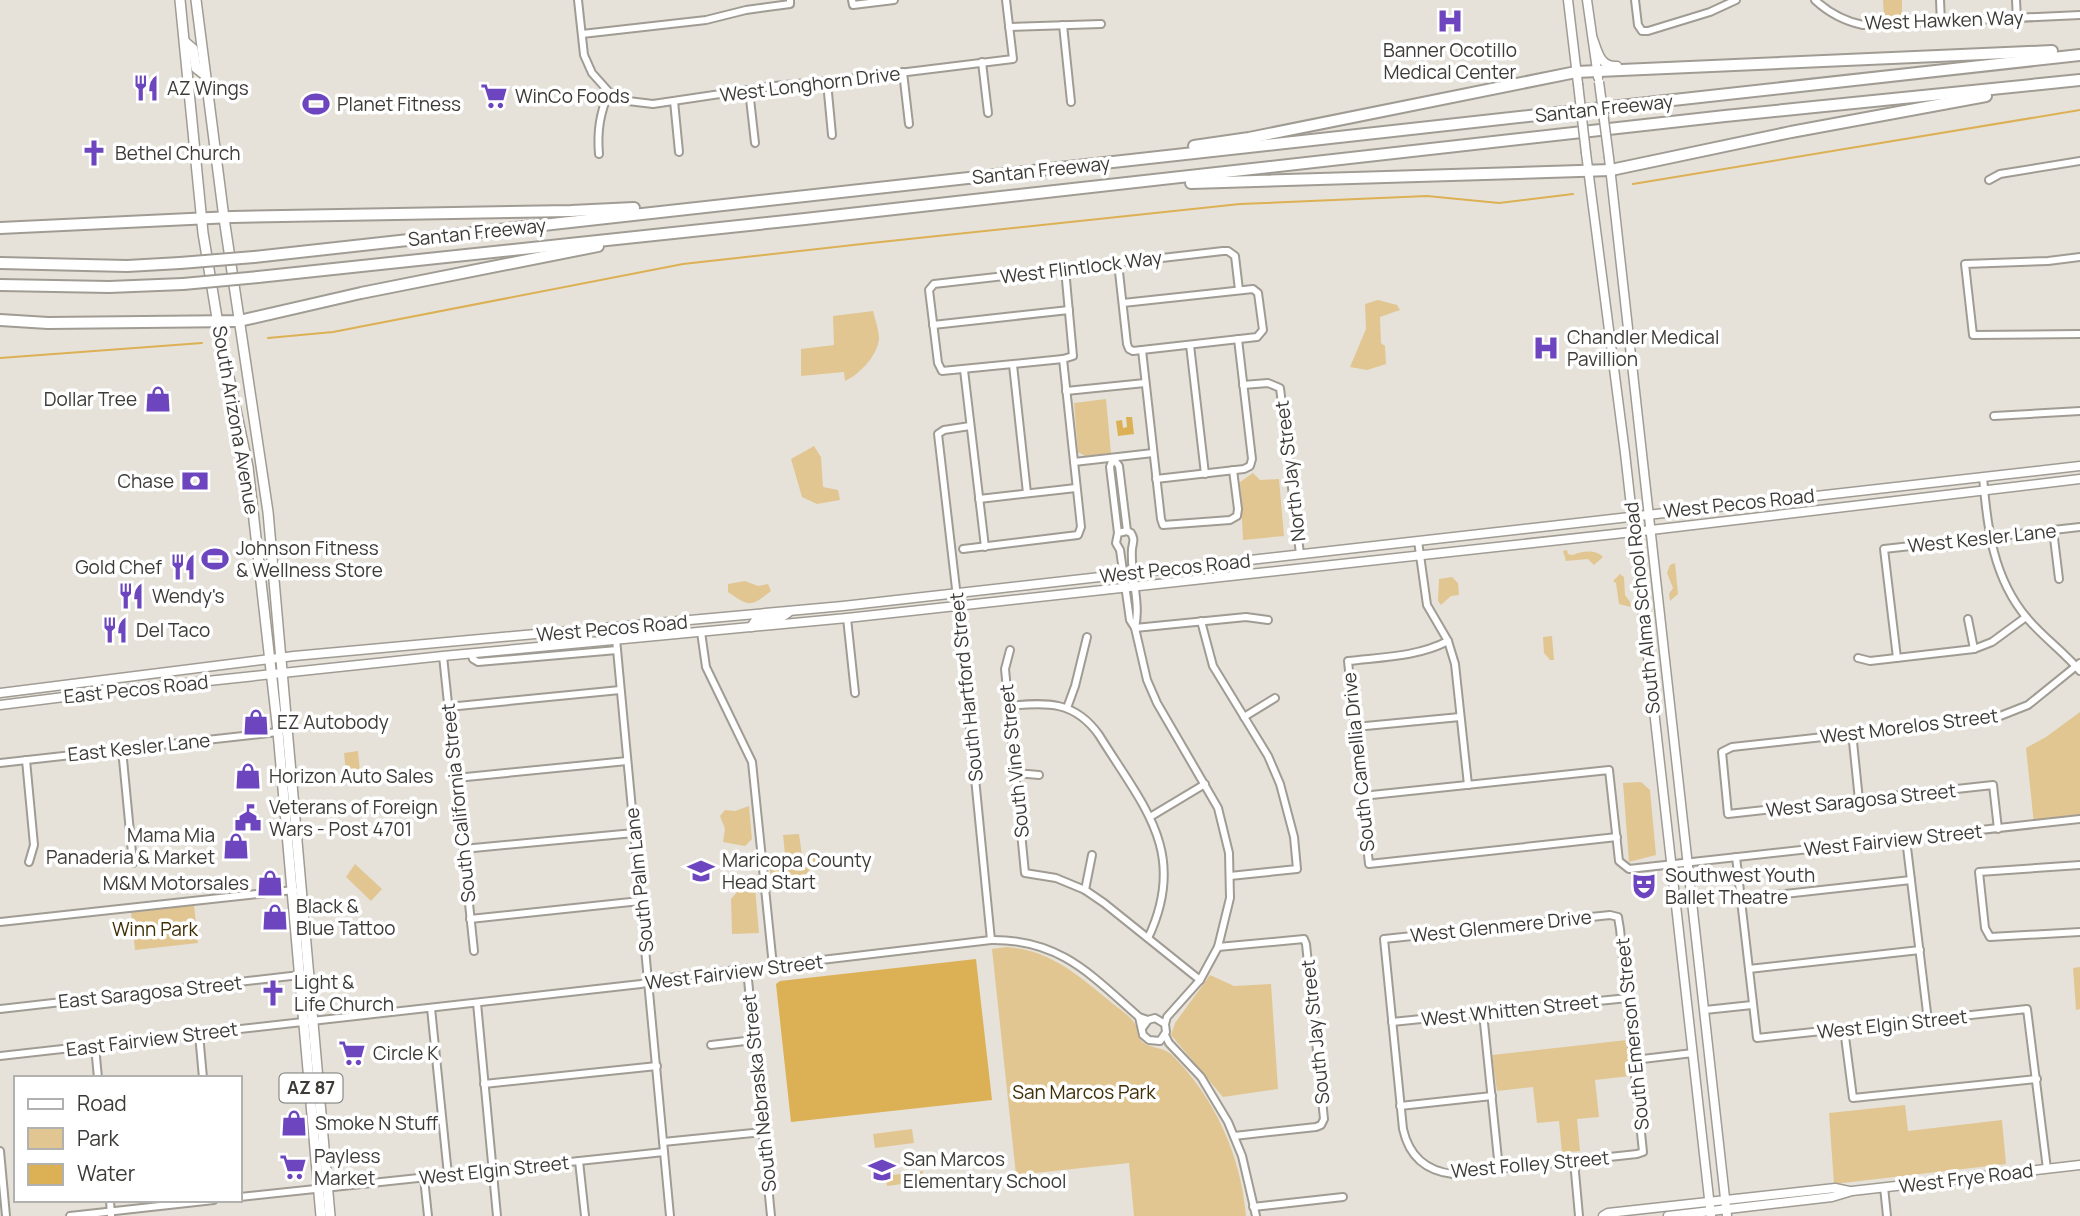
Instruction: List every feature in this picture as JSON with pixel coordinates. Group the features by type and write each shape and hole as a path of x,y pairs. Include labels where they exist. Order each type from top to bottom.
{"highway":[{"path":"1102,163 1249,138 1576,72 1598,76 1714,65 2080,52"},
{"name":"Santan Freeway","path":"0,263 127,266 254,257 2080,52"},
{"path":"1062,190 1198,182 1611,170 1803,130 2079,80"},
{"name":"Santan Freeway","path":"0,285 96,287 183,284 258,277 2079,80"},
{"path":"0,228 224,218 699,207"},
{"path":"0,320 48,323 239,321 566,251 678,232"}],"main road":[{"name":"South Arizona Avenue","path":"180,0 203,219 218,321 248,467 297,890 300,975 309,1022"},
{"name":"South Arizona Avenue","path":"196,0 224,218 268,506 282,658 297,890 324,1189 330,1216"},
{"name":"South Alma School Road","path":"1568,0 1632,515 1711,1210"},
{"name":"South Alma School Road","path":"1587,0 1611,170 1726,1209"},
{"path":"1593,39 1600,58 1610,66 1698,63 1714,65"},
{"path":"185,42 193,49 196,68 205,75"},
{"name":"West Pecos Road","path":"270,659 790,611 2080,466"},
{"name":"West Pecos Road","path":"271,675 958,606 1634,532 2080,479"},
{"path":"751,627 755,621 782,617 790,611"},
{"name":"East Pecos Road","path":"0,693 270,659"},
{"name":"East Pecos Road","path":"0,705 271,675"},
{"path":"103,680 104,692"},
{"name":"West Frye Road","path":"1603,1216 1608,1213 1726,1209 1832,1197 1852,1191 1884,1187 2080,1165"},
{"name":"South Arizona Avenue","path":"321,1216 324,1189"},
{"name":"West Frye Road","path":"1668,1216 1711,1210"}],"street":[{"path":"578,0 584,55 592,73 609,92 600,113 597,135 599,154"},
{"path":"853,3 894,0"},
{"path":"1006,0 1009,27 1101,24"},
{"path":"1635,0 1638,25 1642,31 1688,20 1736,0"},
{"name":"West Hawken Way","path":"1815,0 1843,19 1863,24 1941,23 2080,15"},
{"path":"1940,0 1941,23"},
{"path":"2016,0 2017,19"},
{"path":"582,34 706,20 790,2"},
{"path":"1063,26 1072,102"},
{"name":"West Longhorn Drive","path":"609,92 628,102 653,104 1013,59 1009,27"},
{"path":"982,62 988,113"},
{"path":"903,72 909,124"},
{"path":"827,82 832,135"},
{"path":"749,90 755,143"},
{"path":"674,101 679,152"},
{"path":"1989,180 2000,174 2080,161 2080,167"},
{"name":"West Flintlock Way","path":"933,325 930,288 934,284 1065,269 1223,251 1236,256 1239,290"},
{"path":"2080,257 1965,264 1973,335 2080,334"},
{"path":"1118,263 1123,303 1129,349 1190,345 1262,334 1256,290 1123,303"},
{"path":"1065,269 1069,310 1073,356 964,370 942,371 938,363 933,325 1069,310"},
{"path":"1156,479 1250,466 1252,459 1238,339"},
{"path":"1190,345 1205,474"},
{"path":"1142,350 1163,525 1230,520 1237,516 1233,470"},
{"path":"963,549 1078,535 1081,527 1063,359"},
{"path":"1013,365 1027,493"},
{"path":"964,370 985,547"},
{"path":"1066,391 1145,383"},
{"name":"North Jay Street","path":"1243,385 1268,383 1280,388 1300,554"},
{"path":"1994,416 2080,411"},
{"name":"South Hartford Street","path":"970,426 944,430 938,435 992,940"},
{"path":"1074,463 1153,453"},
{"path":"1113,458 1119,466 1127,531"},
{"path":"1113,458 1110,467 1118,533 1115,539 1128,573 1130,620 1135,628 1147,680 1157,703 1218,808 1225,831 1230,876 1230,898 1218,947 1200,980 1164,1020 1145,1023 1143,1035 1149,1041 1165,1040"},
{"path":"1983,477 1989,537 2009,593 2026,617 2079,667"},
{"path":"979,499 1076,488"},
{"name":"West Kesler Lane","path":"1897,658 1884,549 2080,527"},
{"path":"2053,530 2059,579"},
{"path":"1118,533 1127,531 1135,540 1128,573"},
{"path":"1418,541 1427,605 1448,641 1455,664 1468,785"},
{"path":"1135,628 1245,617 1268,621"},
{"path":"1858,658 1870,661 1974,649 1993,642 2026,617"},
{"path":"847,618 855,693"},
{"path":"1968,619 1974,649"},
{"path":"1201,621 1213,666 1268,756 1280,784 1294,837 1297,869 1230,876"},
{"name":"South Palm Lane","path":"615,628 670,1216"},
{"path":"701,632 706,667 752,762 773,966"},
{"path":"1067,708 1087,637"},
{"name":"South Camellia Drive","path":"1448,641 1436,648 1413,654 1348,661 1369,864 1617,837"},
{"name":"West Pecos Road","path":"471,653 473,659 478,662 617,650"},
{"name":"South Vine Street","path":"1010,650 1005,669 1025,873 1056,878 1085,890"},
{"name":"South California Street","path":"443,656 474,951"},
{"name":"West Morelos Street","path":"1728,814 1722,752 1732,747 1995,718 2013,713 2079,667"},
{"path":"448,707 620,690"},
{"path":"1244,717 1275,698"},
{"path":"1009,706 1050,704 1079,713 1090,722 1150,817 1159,837 1165,880 1163,900 1148,938"},
{"path":"1354,727 1460,717"},
{"name":"East Kesler Lane","path":"0,763 278,732"},
{"path":"1852,732 1859,800"},
{"path":"122,749 133,863"},
{"path":"26,760 34,845 29,862"},
{"path":"456,778 627,761"},
{"path":"1362,796 1609,770 1617,837"},
{"path":"1015,773 1039,775"},
{"path":"1150,817 1206,784"},
{"name":"West Saragosa Street","path":"1728,814 1993,785 1998,829"},
{"name":"West Fairview Street","path":"1617,837 1619,860 1629,869 2080,819"},
{"path":"463,849 634,833"},
{"path":"1906,839 1928,1021"},
{"path":"1092,855 1085,890 1104,902 1200,980"},
{"path":"1705,1010 1752,1005 1737,858"},
{"path":"2080,865 1979,872 1986,928 1990,937 2080,932"},
{"path":"1740,900 1911,880"},
{"path":"0,922 297,890"},
{"path":"471,919 640,901"},
{"name":"West Glenmere Drive","path":"1392,1022 1384,939 1610,915 1618,917"},
{"name":"South Emerson Street","path":"1618,917 1643,1152"},
{"name":"South Jay Street","path":"1218,947 1304,939 1324,1119 1321,1125 1234,1136"},
{"name":"West Fairview Street","path":"309,1022 992,940 1014,940 1054,951 1077,965 1145,1023"},
{"path":"1749,970 1920,950"},
{"name":"South Nebraska Street","path":"747,969 771,1216"},
{"name":"East Saragosa Street","path":"0,1009 300,975"},
{"name":"West Whitten Street","path":"1392,1022 1628,998"},
{"path":"477,1003 497,1216"},
{"name":"West Elgin Street","path":"1752,1005 1757,1038 2027,1009 2037,1079"},
{"path":"431,1008 448,1175"},
{"path":"1483,1013 1499,1169"},
{"path":"1164,1020 1165,1040 1201,1077 1234,1136 1246,1171 1254,1216"},
{"name":"East Fairview Street","path":"0,1056 309,1022"},
{"path":"1392,1022 1400,1107 1492,1096"},
{"path":"1844,1029 1853,1098 2037,1079 2047,1169"},
{"path":"199,1034 202,1076"},
{"path":"711,1045 754,1040"},
{"path":"95,1046 98,1076"},
{"path":"1634,1060 1693,1054"},
{"path":"484,1084 657,1066"},
{"name":"West Folley Street","path":"1400,1107 1409,1149 1419,1161 1442,1173 1643,1152"},
{"path":"663,1142 763,1132"},
{"path":"0,1151 6,1216"},
{"name":"West Elgin Street","path":"242,1197 664,1152"},
{"path":"579,1161 584,1216"},
{"path":"1574,1161 1580,1216"},
{"path":"424,1178 428,1216"},
{"path":"1884,1187 1887,1216"},
{"path":"1253,1207 1343,1197"},
{"path":"70,1216 111,1214 199,1202"}],"green space":[{"path":"1883,0 1902,0 1902,19 1884,18"},
{"path":"1378,300 1397,305 1400,310 1380,317 1381,343 1385,346 1386,364 1367,370 1350,367 1366,329 1365,304"},
{"path":"873,311 878,328 878,345 862,369 845,381 844,372 801,376 801,349 834,345 833,316"},
{"path":"1106,399 1111,453 1085,456 1078,452 1074,403"},
{"path":"814,446 821,457 823,487 838,490 840,500 817,504 802,497 791,459"},
{"path":"1253,473 1260,480 1279,479 1284,536 1243,540 1240,482"},
{"path":"1567,550 1568,554 1573,555 1589,552 1603,557 1594,565 1588,559 1566,561 1563,551"},
{"path":"1675,563 1678,594 1670,601 1669,594 1673,588 1667,573 1670,565"},
{"path":"1620,574 1624,577 1625,595 1631,607 1619,604 1616,583 1613,581"},
{"path":"1452,577 1458,583 1459,595 1451,596 1441,605 1438,601 1439,579"},
{"path":"745,581 758,586 768,584 771,591 750,603 728,592 728,584"},
{"path":"1552,636 1554,660 1550,660 1544,653 1543,637"},
{"path":"2080,712 2080,819 2034,824 2026,748"},
{"path":"358,751 360,772 346,773 344,753"},
{"path":"1641,782 1650,790 1656,855 1629,862 1623,783"},
{"path":"749,806 752,839 745,846 723,842 725,829 720,816 725,810 735,811"},
{"path":"799,834 802,855 818,855 817,860 803,878 771,881 769,856 785,854 783,835"},
{"path":"355,864 382,889 371,901 346,877"},
{"path":"754,875 759,933 732,934 731,899 738,891 736,878"},
{"name":"Winn Park","path":"194,905 198,943 135,950 131,912"},
{"name":"San Marcos Park","path":"1006,947 1037,953 1064,966 1131,1018 1143,1042 1172,1055 1201,1090 1223,1129 1238,1172 1246,1216 1134,1216 1129,1163 1016,1175 992,949"},
{"path":"2080,967 2080,1009 2076,1010 2073,968"},
{"path":"1210,975 1234,986 1271,984 1278,1089 1223,1097 1171,1035 1175,1023"},
{"path":"1627,1040 1631,1076 1595,1080 1599,1117 1577,1119 1580,1151 1562,1153 1559,1121 1537,1123 1533,1087 1497,1091 1492,1055"},
{"path":"1905,1105 1908,1131 2002,1120 2006,1164 1834,1184 1829,1113"},
{"path":"912,1129 914,1143 875,1148 873,1134"},
{"path":"923,1171 925,1181 887,1186 885,1176"}],"water":[{"path":"1126,417 1132,417 1134,434 1118,436 1116,421 1122,420 1123,428 1127,427"},
{"path":"976,959 992,1100 791,1122 776,984 780,981"}],"waterway":[{"path":"1633,184 2080,110"},
{"path":"268,338 333,332 683,264 871,243 1240,204 1427,196 1499,203 1573,194"},
{"path":"0,358 202,343"}],"place":[{"name":"Banner Ocotillo Medical Center","path":"1450,21"},
{"name":"AZ Wings","path":"146,88"},
{"name":"WinCo Foods","path":"494,96"},
{"name":"Planet Fitness","path":"316,104"},
{"name":"Bethel Church","path":"94,153"},
{"name":"Chandler Medical Pavillion","path":"1546,348"},
{"name":"Dollar Tree","path":"158,399"},
{"name":"Chase","path":"195,481"},
{"name":"Johnson Fitness & Wellness Store","path":"215,559"},
{"name":"Gold Chef","path":"183,567"},
{"name":"Wendy's","path":"131,596"},
{"name":"Del Taco","path":"115,630"},
{"name":"EZ Autobody","path":"256,722"},
{"name":"Horizon Auto Sales","path":"248,776"},
{"name":"Veterans of Foreign Wars - Post 4701","path":"248,818"},
{"name":"Mama Mia Panaderia & Market","path":"236,846"},
{"name":"Maricopa County Head Start","path":"701,871"},
{"name":"M&M Motorsales","path":"270,883"},
{"name":"Southwest Youth Ballet Theatre","path":"1644,886"},
{"name":"Black & Blue Tattoo","path":"275,917"},
{"name":"Light & Life Church","path":"273,993"},
{"name":"Circle K","path":"352,1053"},
{"name":"Smoke N Stuff","path":"294,1123"},
{"name":"Payless Market","path":"293,1167"},
{"name":"San Marcos Elementary School","path":"882,1170"}]}
